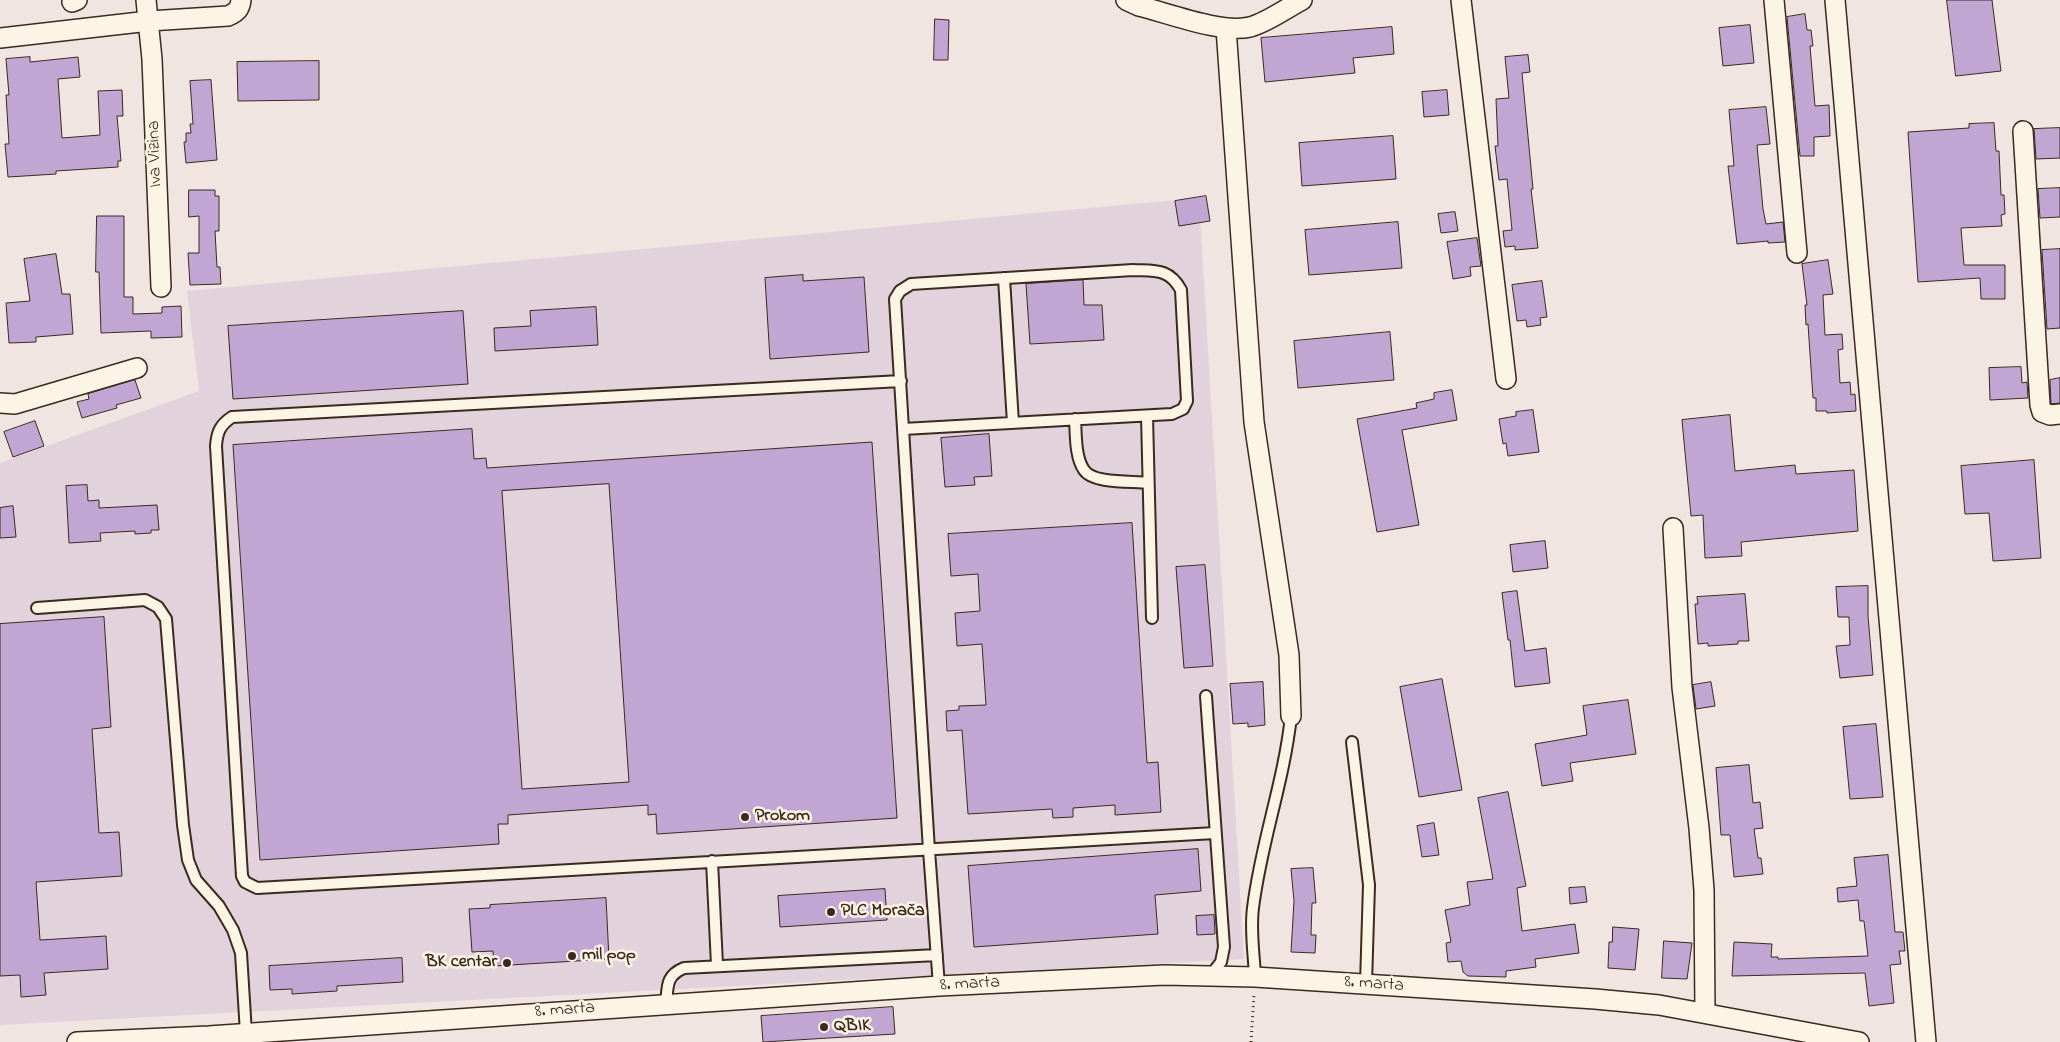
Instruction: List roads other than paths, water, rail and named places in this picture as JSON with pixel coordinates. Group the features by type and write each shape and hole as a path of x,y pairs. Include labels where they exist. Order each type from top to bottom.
{"street":[{"name":"Iva Vizina","path":"146,0 149,21 161,287"},
{"path":"0,38 149,21 228,16 236,13 240,7 241,0"},
{"path":"1126,0 1139,6 1226,28 1248,28 1262,23 1302,0"},
{"path":"1461,0 1506,379"},
{"path":"1774,0 1797,253"},
{"path":"1835,0 1926,1042"},
{"path":"1226,28 1254,422 1289,655 1291,716"},
{"path":"2024,131 2040,405 2042,412 2050,415 2060,414"},
{"path":"0,403 15,404 137,368"},
{"path":"1673,528 1682,687 1699,828 1704,890 1705,1012"},
{"name":"8. marta","path":"77,1042 246,1033 939,986 1164,975 1254,977 1595,999 1658,1005 1705,1012 1859,1042"}],"lane":[{"path":"903,429 1147,416 1172,414 1183,409 1187,401 1181,290 1175,279 1167,273 1132,270 911,284 900,291 895,299 928,850 939,986"},
{"path":"1004,278 1013,423"},
{"path":"900,381 232,417 222,424 217,434 216,446 241,866 245,882 257,888 1215,833"},
{"path":"1147,416 1152,618"},
{"path":"1075,419 1079,458 1084,471 1096,479 1148,483"},
{"path":"37,608 145,600 158,607 166,619 183,825 188,860 196,880 220,906 236,938 241,953 246,1033"},
{"path":"1206,696 1224,946 1221,962 1210,976"},
{"path":"1254,977 1253,910 1261,858 1285,761 1291,716"},
{"path":"1352,742 1369,885 1366,984"},
{"path":"712,861 717,965"},
{"path":"666,1005 669,980 674,972 684,968 937,955"}],"place":[{"name":"Prokom","path":"745,817"},
{"name":"PLC Morača","path":"831,912"},
{"name":"mil pop","path":"572,956"},
{"name":"BK centar","path":"507,963"},
{"name":"QBIK","path":"824,1027"}]}
